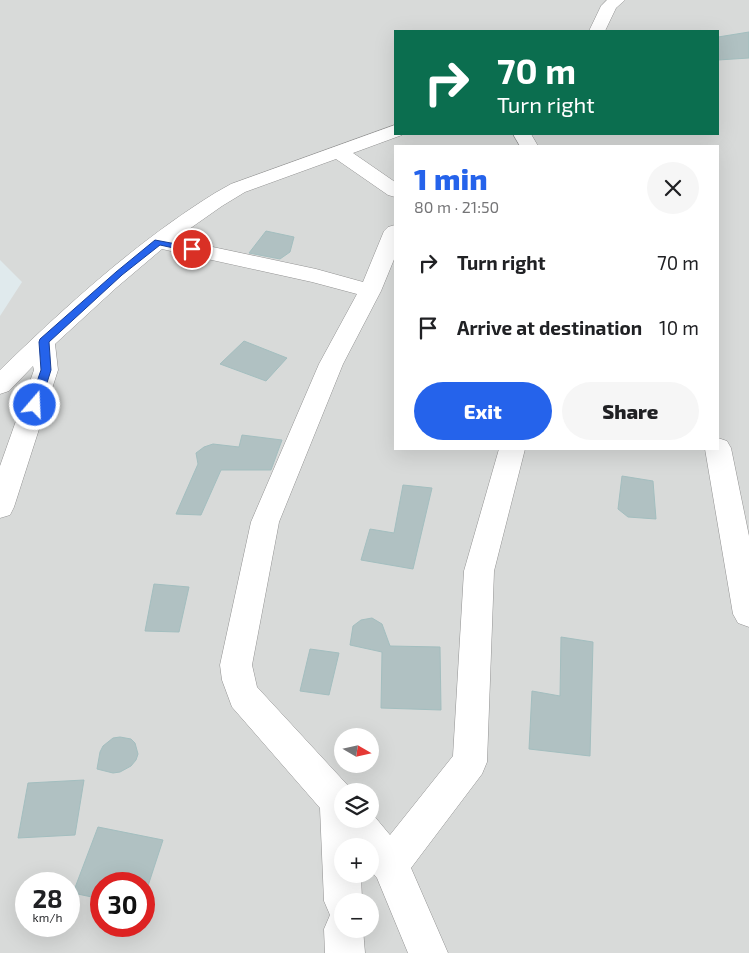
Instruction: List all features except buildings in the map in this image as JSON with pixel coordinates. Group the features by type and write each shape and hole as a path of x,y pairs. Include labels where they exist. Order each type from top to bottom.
{"street":[{"path":"597,30 609,6 617,0"},
{"path":"0,385 119,274 158,242 221,196 238,188 394,131"},
{"path":"339,152 394,191"},
{"path":"334,798 244,696 238,680 236,665 265,522 331,364 370,291 394,232"},
{"path":"158,242 316,276 370,291"},
{"path":"0,507 46,370 44,342"},
{"path":"390,865 470,762 479,571 512,450"},
{"path":"718,450 749,614"},
{"path":"343,893 344,828"},
{"path":"360,828 390,865 428,953"},
{"path":"344,938 345,953"}],"shaded area":[{"path":"0,0 749,0 749,953 0,953 0,316 22,282 0,260"}],"route":[{"path":"35,405 46,370 44,342 119,274 158,242 192,249"}]}
